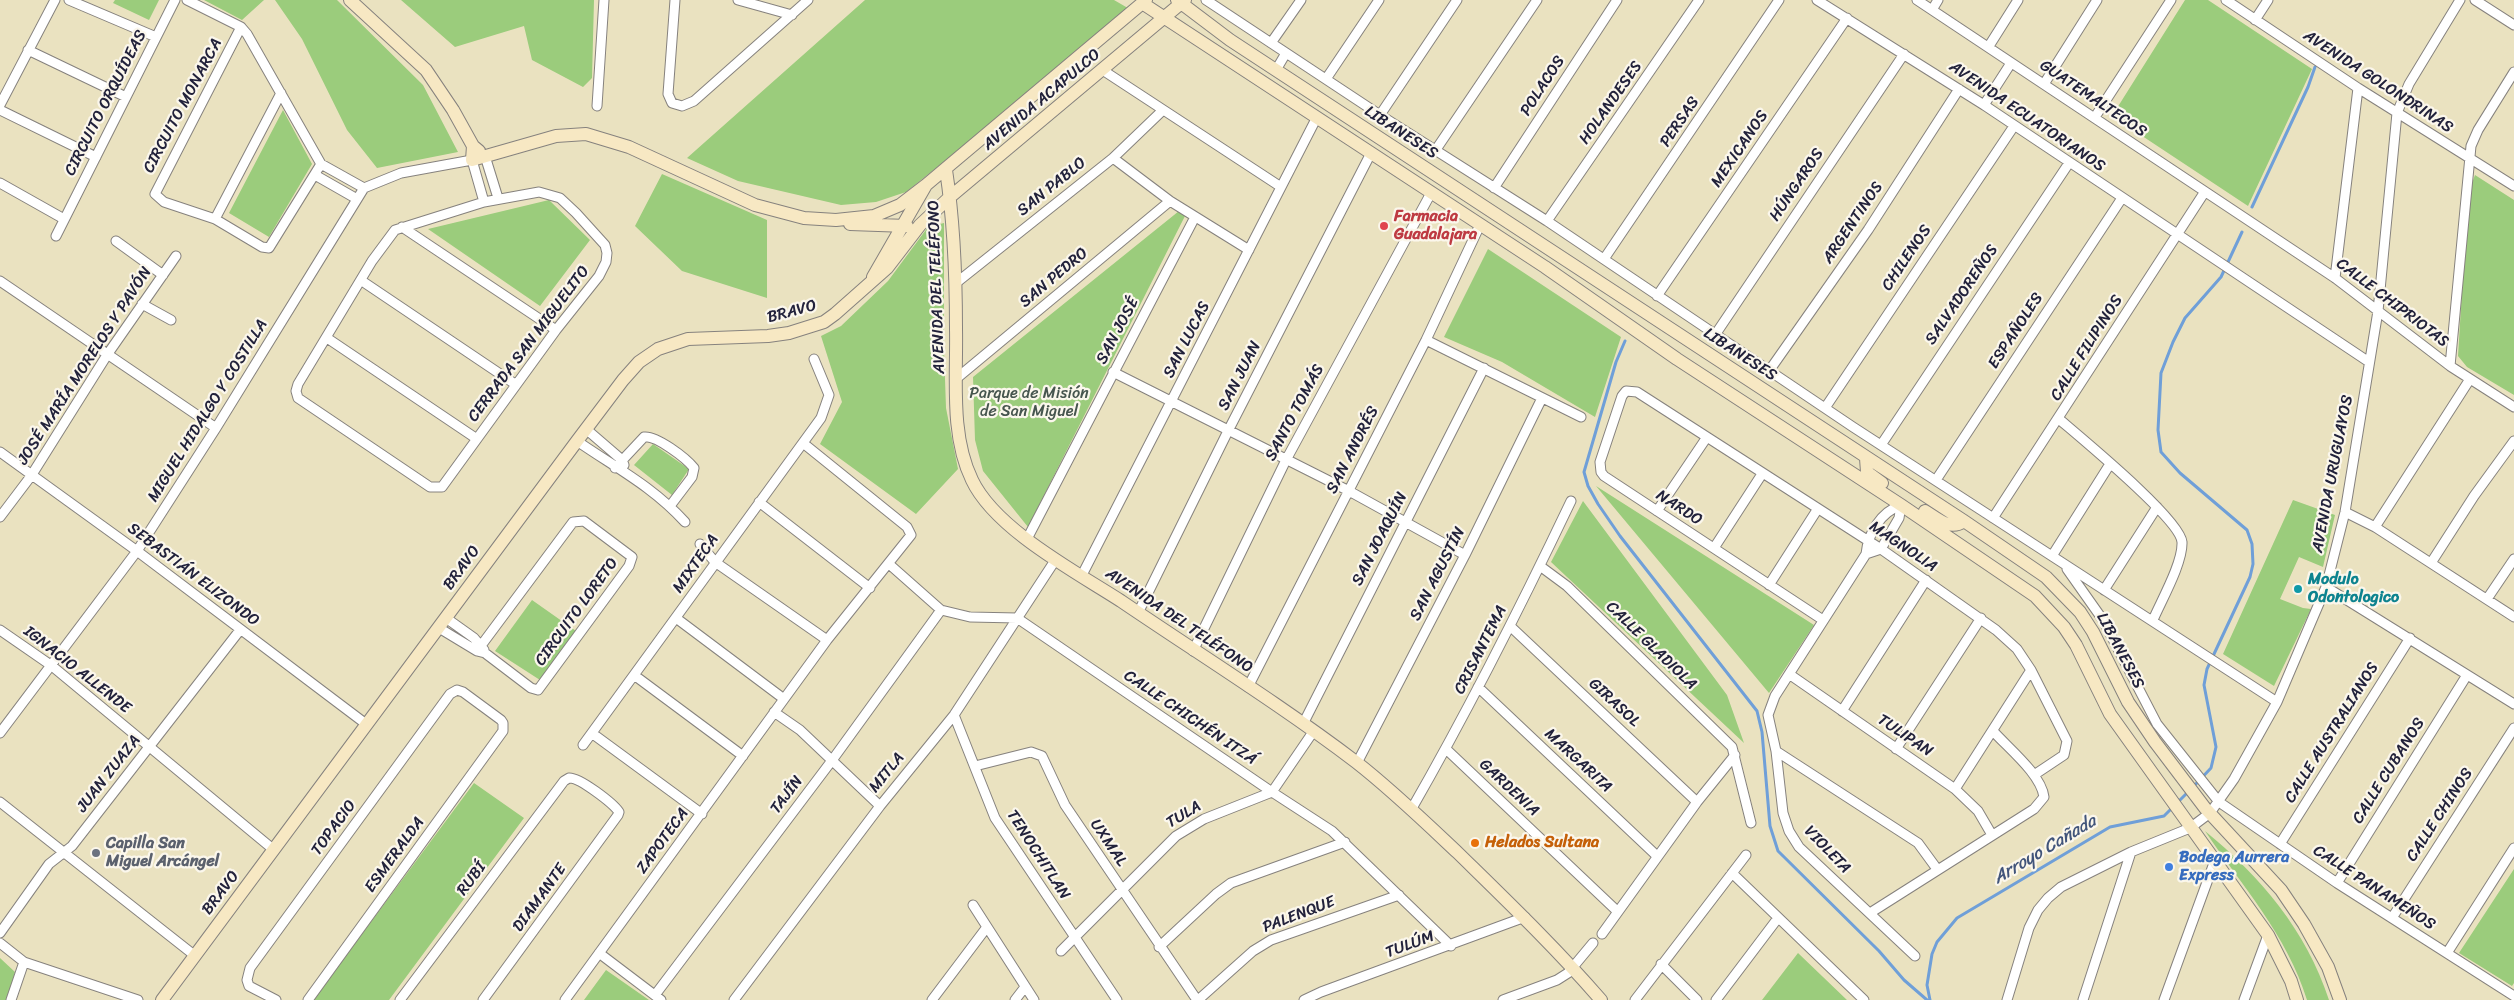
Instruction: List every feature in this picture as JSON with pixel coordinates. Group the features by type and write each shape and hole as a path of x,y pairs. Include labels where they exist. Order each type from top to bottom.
{"main road":[{"path":"350,0 426,70 453,110 472,146 485,156"},
{"name":"LIBANESES","path":"1142,1 1480,225 1676,359 1900,504 2035,596 2048,608 2076,645 2110,714 2188,826"},
{"name":"AVENIDA ACAPULCO","path":"900,226 926,185 946,170 983,136 1142,1"},
{"name":"LIBANESES","path":"1181,1 1230,40 1964,521 2046,577 2080,612 2098,640 2128,702 2185,772 2208,811"},
{"name":"AVENIDA ACAPULCO","path":"920,225 950,197 1104,70 1181,1"},
{"path":"472,146 472,160 556,136 586,134 629,147 711,187 755,205 804,218 836,220 874,216 889,211 926,185"},
{"name":"AVENIDA DEL TELÉFONO","path":"946,170 950,197 956,283 959,439 972,480 981,495 1001,517 1056,560 1082,575 1357,763 1411,810 1525,917 1574,968 1601,1000"},
{"path":"836,220 848,224 920,225"},
{"name":"BRAVO","path":"162,1000 577,441 639,362 658,349 688,339 768,336 806,328 835,314 887,268 920,225"},
{"name":"BRAVO","path":"871,281 900,226"},
{"path":"1866,458 1867,472 1902,496 1900,504 1912,502 1947,524 1958,525 1964,521"},
{"path":"2208,811 2281,890 2304,924 2328,967 2340,1000"},
{"path":"2188,826 2268,935 2291,981 2298,1000"}],"street":[{"path":"0,105 55,0"},
{"path":"70,0 156,37"},
{"name":"CIRCUITO ORQUÍDEAS","path":"56,236 175,0"},
{"path":"187,0 241,27 253,41 321,164 364,188 401,173 472,160 484,202"},
{"path":"597,106 604,0"},
{"path":"675,0 668,94 672,103 676,106 682,106 694,101 808,0"},
{"path":"738,0 792,15"},
{"name":"LIBANESES","path":"1206,0 1435,151 1547,221 1881,445 2277,702"},
{"path":"1271,43 1301,0"},
{"path":"1326,79 1379,0"},
{"path":"1380,115 1458,0"},
{"path":"1435,151 1537,0"},
{"name":"POLACOS","path":"1494,188 1617,0"},
{"name":"HOLANDESES","path":"1547,221 1698,0"},
{"name":"PERSAS","path":"1604,259 1779,0"},
{"name":"AVENIDA ECUATORIANOS","path":"1817,0 1984,105 2122,198 2219,260 2369,362"},
{"name":"GUATEMALTECOS","path":"1917,0 2095,117 2204,193 2253,222"},
{"path":"1932,10 1938,0"},
{"path":"1988,46 2018,0"},
{"path":"2044,84 2097,0"},
{"path":"2095,117 2171,0"},
{"name":"AVENIDA GOLONDRINAS","path":"2226,0 2358,88 2514,186"},
{"path":"2255,20 2268,0"},
{"name":"AVENIDA URUGUAYOS","path":"2007,1000 2029,928 2038,910 2048,898 2061,887 2188,826 2219,802 2277,702 2326,587 2345,512 2378,311 2397,113 2409,84 2460,0"},
{"path":"2475,0 2514,25"},
{"name":"MEXICANOS","path":"1657,296 1847,18"},
{"name":"CIRCUITO MONARCA","path":"241,27 155,194 164,202 215,220 262,247 269,248 315,175"},
{"path":"28,50 126,97"},
{"path":"1276,70 1286,53"},
{"name":"HÚNGAROS","path":"1715,335 1904,54"},
{"path":"1984,105 2012,63"},
{"path":"1104,70 1281,187"},
{"path":"2450,366 2472,146 2478,130 2514,72"},
{"path":"2335,278 2358,88"},
{"name":"ARGENTINOS","path":"1769,371 1868,230 1959,89"},
{"path":"215,220 281,93"},
{"path":"0,110 96,157"},
{"name":"SAN PABLO","path":"956,283 1113,158 1163,110"},
{"name":"SAN LUCAS","path":"1082,575 1317,117"},
{"name":"CHILENOS","path":"1825,408 2014,126"},
{"name":"SAN JUAN","path":"1138,613 1228,431 1371,153"},
{"path":"485,156 498,198"},
{"path":"1113,158 1170,201 1248,250"},
{"name":"SALVADOREÑOS","path":"1881,445 2069,163"},
{"path":"321,164 315,175 356,199"},
{"path":"0,183 64,219"},
{"name":"MIGUEL HIDALGO Y COSTILLA","path":"0,734 138,551 364,188"},
{"name":"CERRADA SAN MIGUELITO","path":"539,192 555,196 576,213 607,249 606,262 599,276 515,384 446,484 442,487 430,487 298,398 296,391 298,384 362,281 372,261 389,238 402,227 498,198 539,192"},
{"name":"SANTO TOMÁS","path":"1193,651 1286,460 1431,193"},
{"name":"CALLE FILIPINOS","path":"1993,518 2060,419 2204,193"},
{"name":"ESPAÑOLES","path":"1936,480 2122,198"},
{"name":"SAN PEDRO","path":"957,378 1170,201"},
{"name":"SAN JOSÉ","path":"1027,539 1195,218"},
{"name":"CALLE CHIPRIOTAS","path":"2253,222 2335,278 2450,366 2514,407"},
{"name":"SAN ANDRÉS","path":"1248,687 1426,340 1480,225"},
{"path":"402,227 556,330"},
{"path":"116,241 163,275"},
{"name":"JOSÉ MARÍA MORELOS Y PAVÓN","path":"0,517 31,476 107,355 176,256"},
{"path":"0,281 216,428"},
{"path":"362,281 515,384"},
{"path":"142,304 171,320"},
{"path":"327,338 477,439"},
{"path":"1426,340 1581,417"},
{"name":"MIXTECA","path":"583,745 821,418 829,398 814,359"},
{"name":"SAN JOAQUÍN","path":"1308,728 1407,521 1484,368"},
{"path":"1113,372 1407,521 1465,555"},
{"path":"2375,527 2470,379"},
{"name":"NARDO","path":"1636,392 1626,391 1622,396 1600,468 1601,472 1610,480 1823,620"},
{"name":"MAGNOLIA","path":"1636,392 1817,510 1881,549 1982,618 2008,640 2030,670 2067,741 2064,755 2034,775"},
{"name":"SAN AGUSTÍN","path":"1357,763 1465,555 1542,398"},
{"path":"2060,419 2157,507 2178,531 2182,542 2180,557 2153,620"},
{"path":"586,429 622,460 627,472"},
{"path":"615,468 644,437 658,440 692,466 694,471 692,477 670,506"},
{"path":"1657,511 1707,437"},
{"path":"577,441 615,468 627,472 670,506 685,522"},
{"path":"2431,563 2474,496 2514,441"},
{"name":"ZAPOTECA","path":"565,1000 827,640 890,564 911,535 907,527 802,443"},
{"name":"SEBASTIÁN ELIZONDO","path":"0,452 138,551 366,724"},
{"path":"2052,556 2110,464"},
{"path":"1714,548 1762,474"},
{"name":"CRISANTEMA","path":"1411,810 1446,749 1510,626 1571,501"},
{"path":"759,502 870,588"},
{"path":"1789,674 1866,554 1868,541 1887,510 1900,504 1899,518 1881,549 1866,554"},
{"path":"2104,590 2157,507"},
{"path":"1769,585 1817,510"},
{"path":"2345,512 2375,527 2514,617"},
{"name":"CIRCUITO LORETO","path":"575,520 584,521 632,557 629,566 539,689 531,688 481,650 575,520"},
{"path":"700,544 715,562 827,640"},
{"path":"2487,600 2514,559"},
{"name":"MITLA","path":"734,1000 880,806 954,715 1056,560"},
{"name":"CALLE PANAMEÑOS","path":"2062,563 2103,620 2144,702 2185,772 2205,786 2219,802 2337,883 2446,953 2513,993"},
{"path":"890,564 941,610 970,617 1017,618"},
{"name":"CALLE GLADIOLA","path":"1540,566 1567,586 1721,735 1732,748 1735,755"},
{"path":"1842,711 1926,580"},
{"path":"2326,587 2514,704"},
{"name":"TAJÍN","path":"658,998 941,610"},
{"path":"676,618 784,699"},
{"name":"CALLE CHICHÉN ITZÁ","path":"1017,618 1332,831 1451,946"},
{"path":"1896,749 1982,618"},
{"path":"442,623 481,650"},
{"name":"GIRASOL","path":"1510,626 1697,802"},
{"name":"IGNACIO ALLENDE","path":"0,630 52,666 274,850"},
{"name":"JUAN ZUAZA","path":"0,933 49,864 72,846 240,630"},
{"name":"CALLE AUSTRALIANOS","path":"2280,844 2410,638"},
{"path":"1956,789 2030,670"},
{"name":"TULIPAN","path":"1789,674 1956,789 1978,811 1992,835"},
{"name":"VIOLETA","path":"1789,674 1770,706 1769,722 1776,751 1783,813 1789,831 1800,847 1916,956"},
{"path":"634,675 743,756"},
{"name":"CALLE CUBANOS","path":"2337,883 2467,675"},
{"name":"MARGARITA","path":"1478,687 1657,856"},
{"name":"TOPACIO","path":"276,1000 253,990 247,980 250,968 450,694 457,690 463,692 501,720 504,726"},
{"path":"774,712 800,730 880,806"},
{"name":"TENOCHITLAN","path":"954,715 995,818 1117,1000"},
{"name":"ESMERALDA","path":"308,1000 500,735 504,726"},
{"path":"1272,792 1308,728"},
{"name":"CALLE CHINOS","path":"2392,918 2514,728"},
{"path":"1870,913 2034,809 2044,797 2043,791 2034,775 1992,731"},
{"path":"592,734 702,814"},
{"name":"GARDENIA","path":"1446,749 1617,910"},
{"path":"1776,751 1918,843 1937,869"},
{"name":"UXMAL","path":"975,766 1032,752 1042,756 1065,805 1197,1000"},
{"path":"1602,934 1617,910 1697,802 1735,755"},
{"path":"1735,755 1751,823"},
{"name":"DIAMANTE","path":"483,1000 614,822 619,812 614,806 580,781 569,778"},
{"name":"RUBÍ","path":"400,1000 569,778"},
{"name":"TULA","path":"1061,951 1169,842 1190,826 1272,792"},
{"path":"0,802 194,955"},
{"path":"1160,947 1216,894 1231,883 1345,842"},
{"path":"2446,953 2514,848"},
{"path":"2083,1000 2131,852"},
{"path":"1635,1000 1746,855"},
{"path":"2164,1000 2214,863"},
{"path":"1732,873 1864,1000"},
{"name":"PALENQUE","path":"1197,1000 1253,951 1271,940 1399,895"},
{"path":"973,904 1034,1000"},
{"name":"TULÚM","path":"1304,1000 1321,992 1451,946 1525,917"},
{"path":"1716,1000 1778,918"},
{"path":"932,1000 986,927"},
{"path":"2244,1000 2268,935"},
{"path":"0,943 24,962 138,1000"},
{"path":"1503,1000 1558,980 1574,968 1593,943"},
{"path":"599,953 658,998"},
{"path":"11,1000 24,962"},
{"path":"1661,964 1697,1000"},
{"path":"1015,1000 1025,987"}],"green space":[{"path":"115,0 159,0 149,20 113,3"},
{"path":"204,0 264,0 242,20"},
{"path":"275,0 337,0 423,85 458,152 377,168 347,130 302,39"},
{"path":"401,0 594,0 592,78 583,87 532,60 524,26 455,47"},
{"path":"865,0 1114,0 1133,11 906,192 876,202 841,205 738,181 687,158"},
{"path":"2185,0 2208,0 2312,69 2248,206 2112,116"},
{"path":"283,110 312,164 269,237 229,213"},
{"path":"662,174 767,220 767,298 682,271 635,226"},
{"path":"2475,175 2514,200 2514,395 2467,367 2458,356 2468,194"},
{"path":"549,200 590,240 540,306 428,229"},
{"name":"Parque de Misión de San Miguel","path":"1179,211 1185,216 1028,527 983,471 975,440 973,377"},
{"path":"944,223 946,408 958,469 916,514 820,444 842,402 821,336 841,326 888,281 928,227"},
{"path":"1488,249 1621,337 1595,417 1502,362 1444,337"},
{"path":"653,444 689,469 672,495 634,465"},
{"path":"1596,486 1814,625 1769,693"},
{"path":"2293,500 2335,515 2323,567 2299,557 2280,599 2303,608 2311,609 2274,686 2223,654"},
{"path":"1583,501 1727,695 1744,743 1551,562"},
{"path":"532,600 576,631 540,680 495,651"},
{"path":"474,783 524,818 389,1000 313,1000"},
{"path":"2205,831 2245,867 2279,906 2308,951 2329,1000 2307,1000 2288,954 2276,932"},
{"path":"2514,869 2514,983 2512,986 2459,953"},
{"path":"1798,953 1847,1000 1762,1000"},
{"path":"0,958 15,972 8,1000 0,1000"},
{"path":"606,970 649,1000 584,1000"}],"waterway":[{"name":"Arroyo Cañada","path":"2252,207 2308,87 2315,67"},
{"name":"Arroyo Cañada","path":"2193,787 2211,768 2216,747 2204,685 2207,669 2250,577 2253,564 2252,544 2247,530 2180,473 2161,452 2158,430 2161,373 2185,318 2221,277 2242,232"},
{"path":"1625,341 1616,362 1584,472 1588,486 1620,536 1757,711 1762,732 1770,826 1778,851 1879,951 1904,980 1927,1000"},
{"name":"Arroyo Cañada","path":"2177,803 2189,791"},
{"name":"Arroyo Cañada","path":"1930,1000 1927,985 1932,954 1937,942 1957,918 2110,827 2164,816 2173,807"}],"place":[{"name":"Farmacia Guadalajara","path":"1384,226"},
{"name":"Modulo Odontologico","path":"2298,589"},
{"name":"Helados Sultana","path":"1475,843"},
{"name":"Capilla San Miguel Arcángel","path":"96,853"},
{"name":"Bodega Aurrera Express","path":"2169,867"}]}
